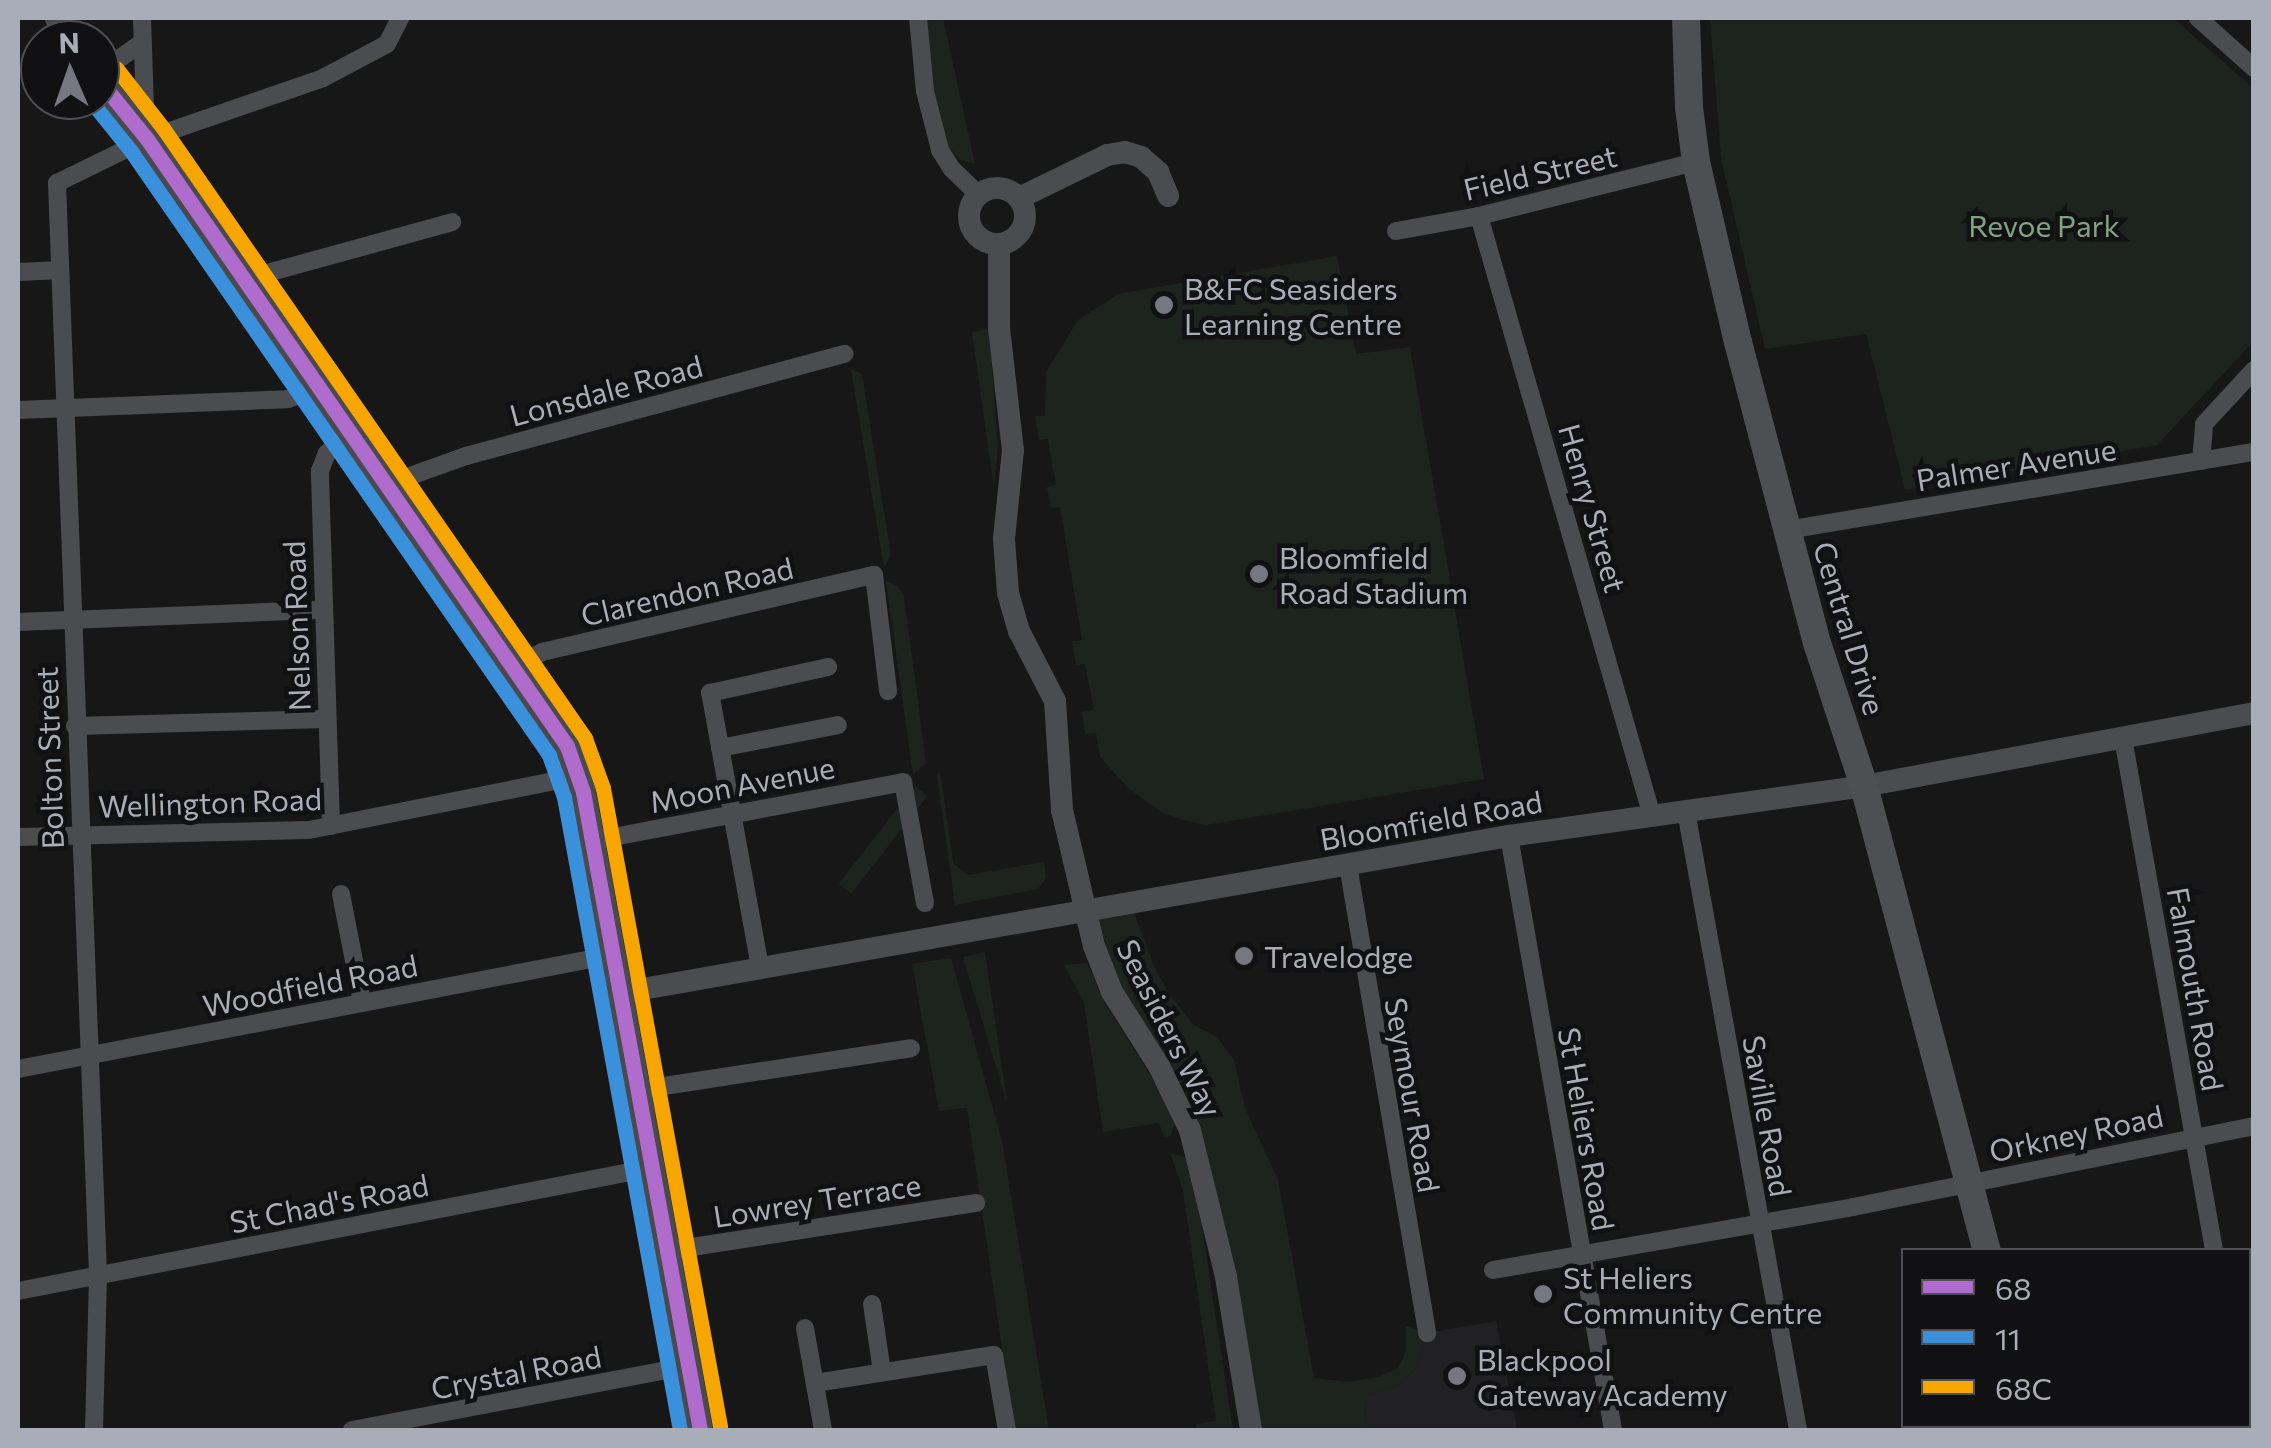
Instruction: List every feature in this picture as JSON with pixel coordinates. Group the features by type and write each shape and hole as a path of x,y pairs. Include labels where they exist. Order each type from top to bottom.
{"main road":[{"name":"Central Drive","path":"1686,18 1689,108 1696,162 1787,530 1864,786 1986,1248"},
{"path":"120,106 568,746 580,776 700,1430"}],"street":[{"path":"142,18 146,139 323,78 387,44 400,18"},
{"path":"918,18 926,92 940,150 952,169 979,195"},
{"path":"2198,18 2254,68"},
{"path":"120,58 143,42"},
{"name":"Bolton Street","path":"94,1430 98,1275 57,183 146,139"},
{"path":"1019,198 1107,155 1125,152 1141,157 1158,172 1168,196"},
{"name":"Field Street","path":"1396,232 1478,216 1696,162"},
{"path":"998,188 1019,198 1025,214 1021,231 999,244 981,238 970,223 971,206 979,195 998,188"},
{"name":"Henry Street","path":"1478,216 1652,816"},
{"path":"242,280 452,222"},
{"name":"Seasiders Way","path":"999,244 1000,328 1013,450 1004,517 1006,577 1019,631 1055,700 1062,810 1084,912 1112,992 1159,1066 1190,1130 1226,1277 1251,1430"},
{"path":"18,272 60,270"},
{"name":"Lonsdale Road","path":"386,485 466,456 844,354"},
{"path":"2202,461 2204,424 2254,370"},
{"path":"18,410 288,399 316,389"},
{"name":"Nelson Road","path":"331,826 320,471 327,453 348,436"},
{"name":"Palmer Avenue","path":"1787,530 2254,452"},
{"name":"Clarendon Road","path":"515,666 542,652 874,575 888,691"},
{"path":"18,622 323,610"},
{"path":"760,967 710,693 828,667"},
{"name":"Bloomfield Road","path":"620,993 1508,836 1864,786 2254,713"},
{"path":"75,726 327,719"},
{"path":"720,748 838,726"},
{"name":"Falmouth Road","path":"2122,738 2214,1248"},
{"name":"Wellington Road","path":"18,837 309,830 580,776"},
{"name":"Moon Avenue","path":"592,841 903,782 924,903"},
{"name":"Saville Road","path":"1686,811 1798,1430"},
{"name":"St Heliers Road","path":"1508,836 1613,1430"},
{"name":"Seymour Road","path":"1348,865 1427,1333"},
{"path":"341,894 362,1002"},
{"name":"Woodfield Road","path":"18,1069 612,956"},
{"path":"638,1090 911,1048"},
{"name":"Orkney Road","path":"1493,1270 1759,1224 2254,1126"},
{"name":"St Chad's Road","path":"18,1292 651,1168"},
{"name":"Lowrey Terrace","path":"666,1251 976,1202"},
{"path":"872,1304 882,1372"},
{"path":"806,1328 823,1430"},
{"path":"815,1383 994,1355 1006,1430"},
{"name":"Crystal Road","path":"352,1430 689,1366"}],"shaded area":[{"name":"Blackpool Gateway Academy","path":"1496,1321 1517,1430 1366,1430 1365,1397 1401,1384 1416,1368 1427,1333"}],"green space":[{"path":"922,18 943,18 975,164 961,160 943,141"},
{"name":"Revoe Park","path":"1710,18 2173,18 2253,88 2253,342 2157,445 1905,490 1866,334 1765,349 1721,158"},
{"name":"Bloomfield Road Stadium","path":"1337,256 1356,354 1410,347 1484,779 1206,825 1184,820 1163,813 1128,788 1100,757 1096,733 1085,734 1082,712 1094,710 1085,664 1076,665 1072,641 1082,640 1060,507 1051,508 1047,487 1056,485 1048,439 1039,440 1035,416 1045,416 1046,372 1078,320 1118,294"},
{"path":"989,329 998,446 994,489 972,332"},
{"path":"851,369 862,374 891,556 884,567"},
{"path":"886,581 898,586 904,596 926,763 913,775"},
{"path":"940,771 953,863 968,875 1044,862 1046,878 1038,889 955,905 937,776"},
{"path":"915,786 928,796 851,894 839,884"},
{"path":"1130,902 1156,971 1172,998 1194,1025 1217,1037 1234,1060 1245,1108 1278,1180 1314,1378 1347,1382 1378,1377 1398,1368 1406,1351 1406,1326 1427,1333 1416,1368 1401,1384 1365,1397 1366,1430 1251,1430 1206,1192 1084,911"},
{"path":"985,952 991,993 1007,1103 963,957"},
{"path":"951,958 1002,1141 1049,1430 1014,1430 967,1108 939,1111 912,964"},
{"path":"1087,963 1105,1003 1162,1094 1175,1125 1170,1136 1164,1137 1159,1123 1103,1132 1084,1002 1064,965"},
{"path":"1170,1153 1185,1157 1198,1201 1233,1430 1197,1430 1196,1424 1216,1421 1183,1190"}],"transit line":[{"name":"68C","path":"120,73 163,128 585,738 603,788 720,1426"},
{"name":"68","path":"120,106 147,139 567,746 583,792 700,1430"},
{"name":"11","path":"106,120 549,755 564,797 680,1430"}],"place":[{"name":"B&FC Seasiders Learning Centre","path":"1164,305"},
{"name":"Bloomfield Road Stadium","path":"1259,574"},
{"name":"Travelodge","path":"1244,956"},
{"name":"St Heliers Community Centre","path":"1543,1294"},
{"name":"Blackpool Gateway Academy","path":"1457,1376"}]}
